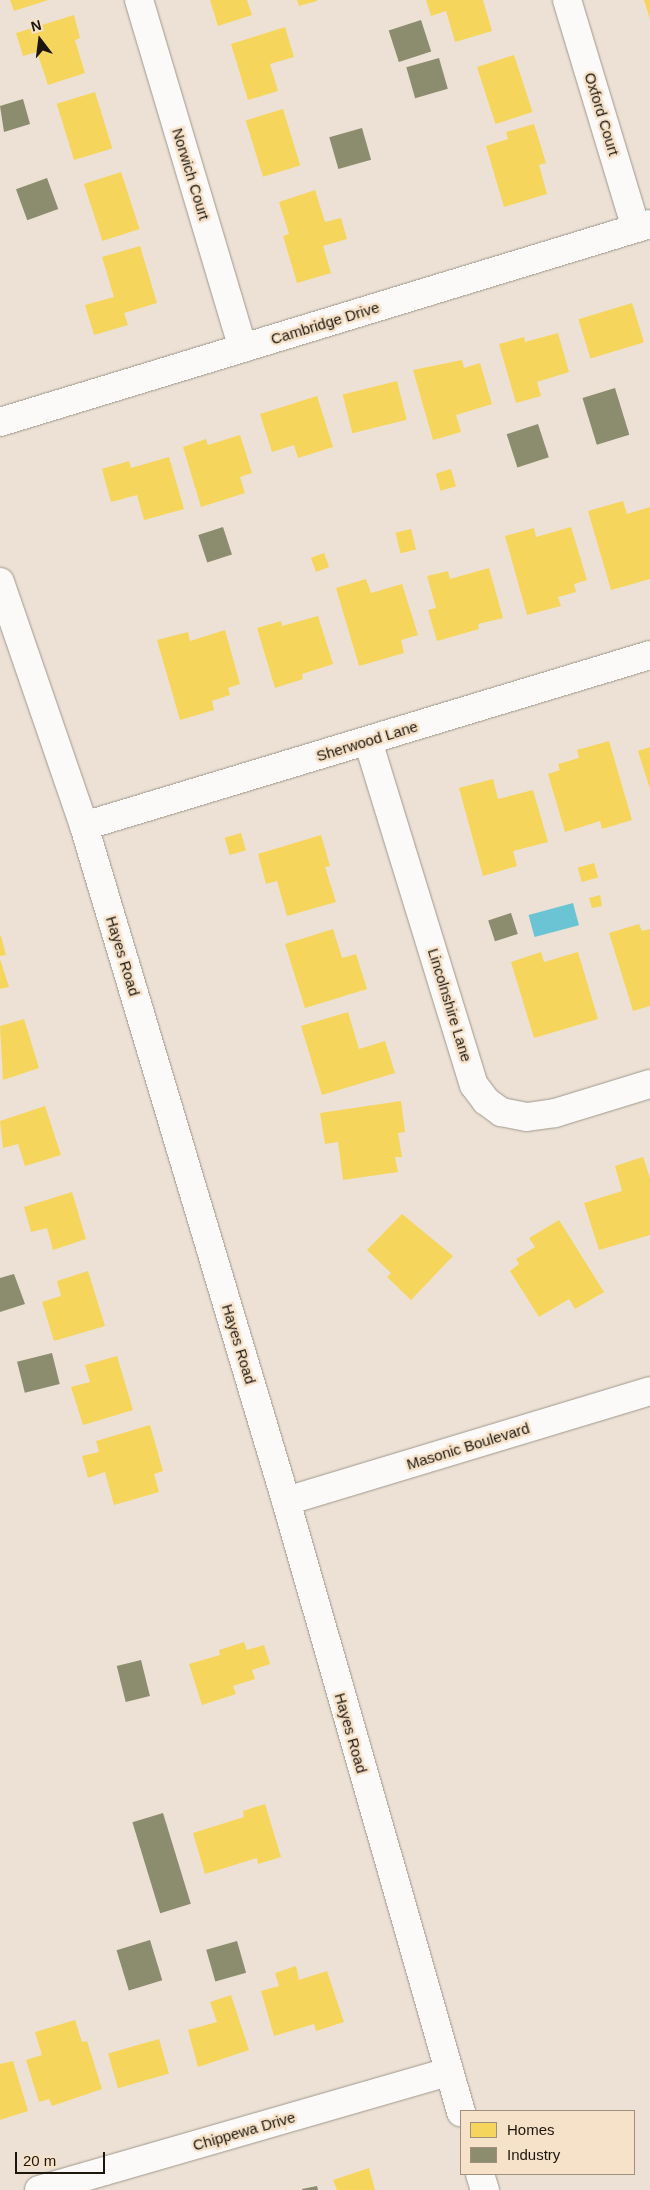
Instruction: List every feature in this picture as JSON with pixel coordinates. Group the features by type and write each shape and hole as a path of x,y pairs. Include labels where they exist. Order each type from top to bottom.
{"street":[{"name":"Norwich Court","path":"138,0 243,348"},
{"name":"Oxford Court","path":"567,0 643,226"},
{"name":"Cambridge Drive","path":"0,422 643,226"},
{"name":"Hayes Road","path":"0,582 84,826 286,1501 460,2110"},
{"name":"Sherwood Lane","path":"84,826 650,655"},
{"name":"Lincolnshire Lane","path":"368,741 474,1085 486,1101 501,1112 527,1117 555,1113 650,1084"},
{"name":"Masonic Boulevard","path":"286,1501 650,1391"},
{"name":"Chippewa Drive","path":"39,2190 449,2072"},
{"path":"480,2175 486,2190"}],"water":[{"path":"573,903 579,925 535,937 529,915"}],"building: Homes":[{"path":"10,0 48,0 14,11"},
{"path":"210,0 247,0 252,15 218,26"},
{"path":"297,0 317,0 317,1 299,6"},
{"path":"426,0 483,0 492,31 455,42 446,11 431,16"},
{"path":"644,0 650,0 650,19"},
{"path":"74,15 80,38 75,40 85,73 48,85 37,52 23,56 16,33"},
{"path":"285,27 294,57 270,64 278,91 248,100 231,44"},
{"path":"514,55 533,112 495,124 477,67"},
{"path":"95,92 112,148 74,160 57,104"},
{"path":"283,109 300,165 263,177 246,120"},
{"path":"534,124 546,163 539,165 547,194 504,207 486,146 508,139 506,132"},
{"path":"121,172 140,229 102,241 84,184"},
{"path":"315,190 325,222 341,218 347,239 323,246 331,273 297,283 283,236 289,234 279,202"},
{"path":"140,246 157,303 124,313 128,325 94,335 85,305 114,297 102,257"},
{"path":"632,303 644,342 590,359 578,319"},
{"path":"558,333 569,372 537,382 541,396 516,403 499,344 524,337 525,342"},
{"path":"462,360 464,368 480,363 492,404 456,415 461,432 433,440 413,370"},
{"path":"397,381 407,420 352,433 343,395"},
{"path":"317,396 333,447 298,458 294,445 272,452 260,414"},
{"path":"240,435 252,473 240,477 245,493 201,507 183,447 206,439 208,445"},
{"path":"169,457 184,509 144,520 137,495 111,502 102,469 129,461 131,468"},
{"path":"451,469 456,486 441,491 436,473"},
{"path":"623,501 627,514 650,507 650,579 611,590 588,511"},
{"path":"571,527 587,580 574,584 576,592 558,597 561,606 527,615 505,536 534,528 536,537"},
{"path":"411,529 416,549 401,553 395,533"},
{"path":"324,553 329,567 316,572 311,558"},
{"path":"489,568 503,618 478,624 479,629 437,641 428,610 436,608 427,576 448,571 450,579"},
{"path":"366,579 371,593 402,584 418,635 401,640 404,653 359,666 336,588"},
{"path":"318,616 333,664 302,674 303,679 275,688 257,628 281,621 282,626"},
{"path":"225,630 240,684 228,688 230,695 212,701 214,710 180,720 157,640 188,632 190,641"},
{"path":"609,741 632,820 602,829 600,821 565,832 548,774 560,770 558,764 579,758 577,750"},
{"path":"650,747 650,789 638,751"},
{"path":"493,779 498,799 533,790 548,842 513,851 517,866 483,876 459,788"},
{"path":"241,833 246,850 230,855 225,838"},
{"path":"321,835 330,866 325,867 336,902 287,916 277,881 266,884 258,854"},
{"path":"594,863 598,877 582,882 578,868"},
{"path":"600,895 602,906 592,908 589,898"},
{"path":"639,924 642,931 650,929 650,1006 633,1011 609,933"},
{"path":"333,929 342,958 356,954 367,989 305,1008 285,944"},
{"path":"0,937 6,955 0,956"},
{"path":"541,952 544,962 578,952 598,1019 534,1038 511,962"},
{"path":"0,959 9,987 0,989"},
{"path":"348,1012 359,1049 385,1041 395,1073 322,1095 301,1026"},
{"path":"24,1019 39,1068 3,1080 0,1026"},
{"path":"401,1101 405,1132 398,1133 402,1157 395,1157 398,1172 343,1180 338,1142 325,1144 320,1113"},
{"path":"45,1106 61,1155 25,1166 18,1144 3,1148 0,1121"},
{"path":"643,1157 650,1178 650,1235 599,1250 584,1203 622,1191 615,1166"},
{"path":"72,1192 86,1239 53,1250 47,1228 31,1232 24,1207"},
{"path":"402,1214 453,1256 411,1300 387,1277 391,1273 367,1250"},
{"path":"559,1220 604,1292 575,1309 569,1299 539,1317 510,1271 519,1264 516,1259 535,1247 529,1238"},
{"path":"88,1271 105,1326 54,1341 42,1302 61,1296 57,1281"},
{"path":"117,1356 133,1410 83,1425 71,1387 90,1382 85,1365"},
{"path":"150,1425 163,1471 154,1474 159,1492 114,1505 105,1472 88,1478 82,1456 99,1452 96,1441"},
{"path":"244,1642 247,1650 264,1645 270,1664 252,1670 255,1679 233,1686 236,1694 202,1705 189,1664 220,1655 219,1650"},
{"path":"265,1804 281,1857 258,1864 257,1858 205,1874 193,1833 244,1817 243,1811"},
{"path":"296,1966 299,1980 327,1971 344,2022 316,2031 314,2024 274,2036 261,1991 279,1986 275,1973"},
{"path":"231,1995 249,2050 198,2067 188,2030 217,2022 210,2002"},
{"path":"75,2020 82,2042 87,2041 102,2089 52,2106 49,2099 39,2102 26,2060 42,2055 35,2032"},
{"path":"159,2039 169,2074 118,2088 108,2054"},
{"path":"13,2061 28,2111 0,2120 0,2064"},
{"path":"369,2168 375,2190 337,2190 333,2180"}],"building: Industry":[{"path":"421,20 431,51 399,62 389,31"},
{"path":"439,58 448,89 415,98 406,67"},
{"path":"23,99 30,124 4,132 0,106"},
{"path":"362,128 371,160 338,169 329,137"},
{"path":"47,178 58,209 27,220 16,189"},
{"path":"615,388 629,435 597,445 582,398"},
{"path":"538,424 549,457 517,467 507,434"},
{"path":"223,527 232,555 207,563 198,535"},
{"path":"511,913 518,934 495,941 488,920"},
{"path":"14,1274 25,1304 0,1312 0,1278"},
{"path":"52,1353 60,1384 25,1393 17,1362"},
{"path":"141,1660 150,1696 126,1702 117,1666"},
{"path":"163,1813 191,1904 160,1913 132,1822"},
{"path":"150,1940 162,1980 129,1990 117,1950"},
{"path":"237,1941 246,1973 215,1982 206,1950"},
{"path":"317,2186 318,2190 302,2190 302,2189"}]}
